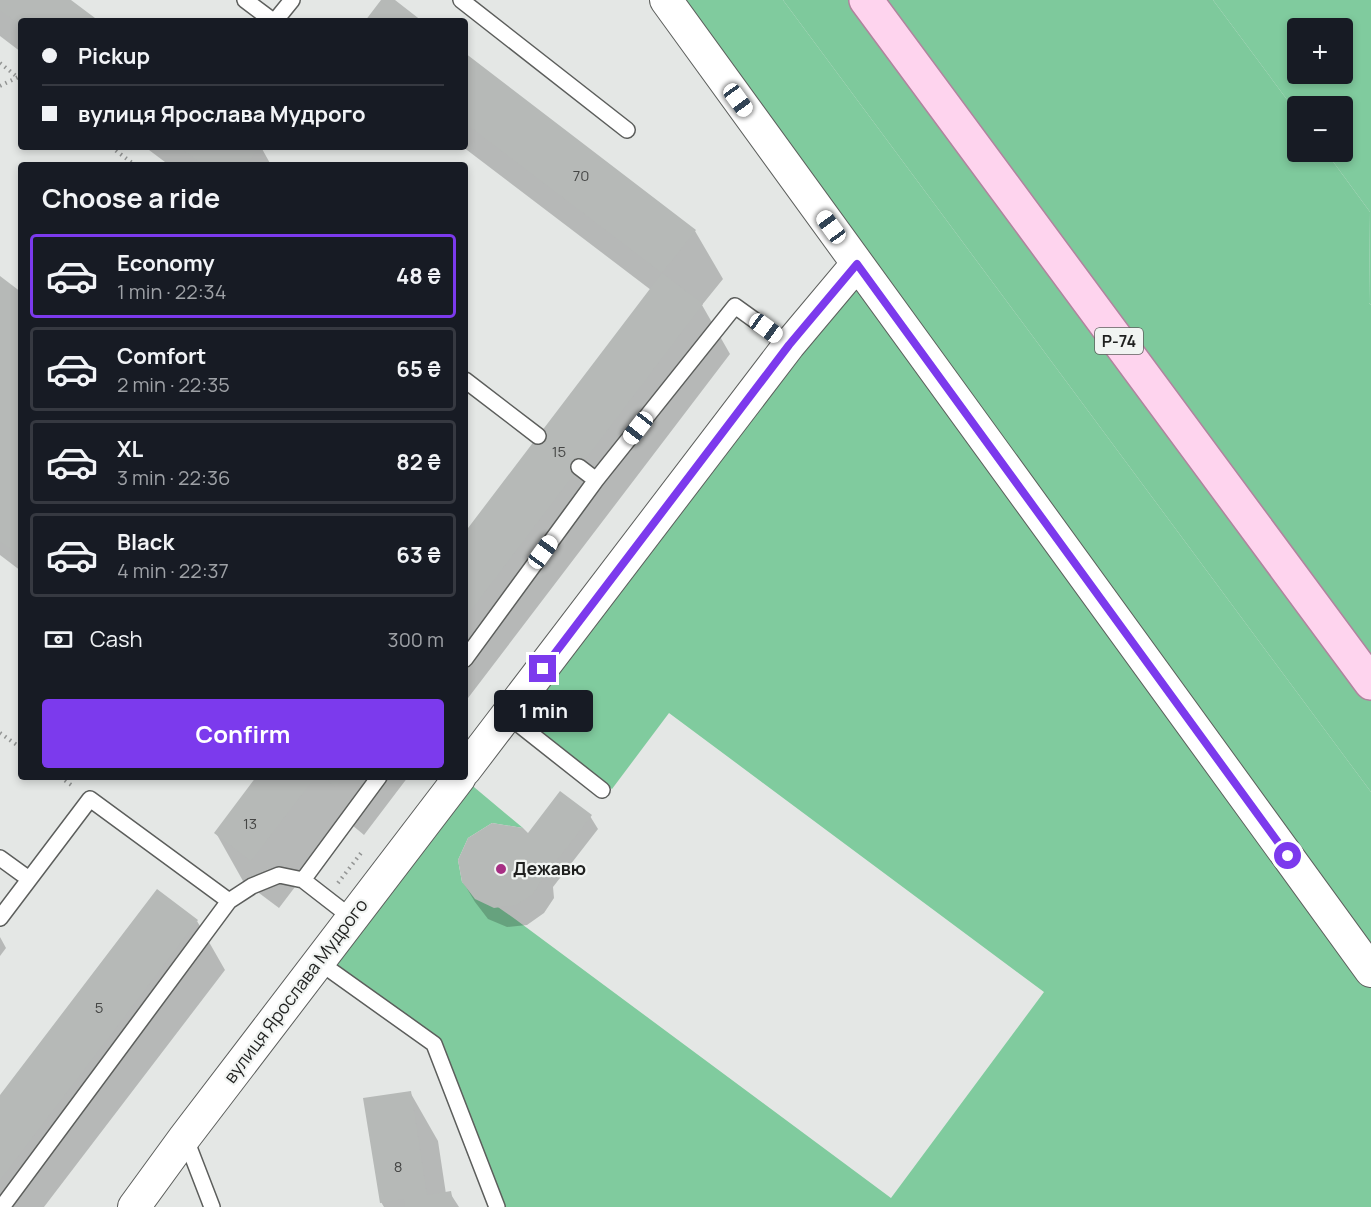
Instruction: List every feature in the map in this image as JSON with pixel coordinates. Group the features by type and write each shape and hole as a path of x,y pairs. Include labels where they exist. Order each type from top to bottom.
{"main road":[{"name":"Р-74","path":"866,0 1371,683"}],"street":[{"path":"673,3 857,264 1371,971"},
{"path":"468,766 789,345 857,264"},
{"name":"вулиця Ярослава Мудрого","path":"134,1207 458,780"}],"lane":[{"path":"245,0 270,18"},
{"path":"277,18 292,0"},
{"path":"461,0 627,130"},
{"path":"468,655 596,480 735,306 789,345"},
{"path":"468,382 538,436"},
{"path":"579,467 596,480"},
{"path":"507,715 602,790"},
{"path":"303,880 376,780"},
{"path":"0,918 90,799 229,901"},
{"path":"0,858 29,879"},
{"path":"3,1207 229,901 252,886 279,875 303,880 352,918"},
{"path":"319,962 434,1044 497,1207"},
{"path":"185,1137 212,1207"}],"path":[{"path":"0,63 18,77"},
{"path":"0,86 18,78"},
{"path":"115,150 131,162"},
{"path":"0,733 18,746"}],"green space":[{"path":"666,0 783,0 1371,792 1371,1207 497,1207 434,1044 319,962 460,780 466,780 523,828 492,823 468,838 458,860 462,882 891,1198 1044,992 669,713 612,789 507,715 857,264"},
{"path":"783,0 1213,0 1287,100 1287,162 1333,162 1370,212 1371,792"},
{"path":"1213,0 1371,0 1371,305 1369,303 1370,212 1333,162 1353,162 1353,96 1287,96 1287,100"}],"building":[{"path":"0,0 71,0 95,18 18,18 18,24 0,10"},
{"path":"381,0 395,0 418,18 367,18"},
{"path":"468,55 696,230 662,273 468,125"},
{"path":"183,150 258,150 248,162 199,162"},
{"path":"662,273 703,304 468,614 468,528"},
{"path":"0,276 18,290 18,555 0,541"},
{"path":"254,780 313,780 251,861 214,833"},
{"path":"327,780 342,780 336,787"},
{"name":"Дежавю","path":"560,791 592,815 533,894 516,905 494,908 475,899 462,882 458,860 468,838 492,823 523,828 528,833"},
{"path":"157,889 198,920 0,1180 0,1095"},
{"path":"411,1091 427,1195 451,1191 454,1207 405,1207 404,1199 380,1203 363,1098"}],"place":[{"name":"Дежавю","path":"501,869"}],"route":[{"path":"543,669 789,345 857,264 1288,856"}]}
